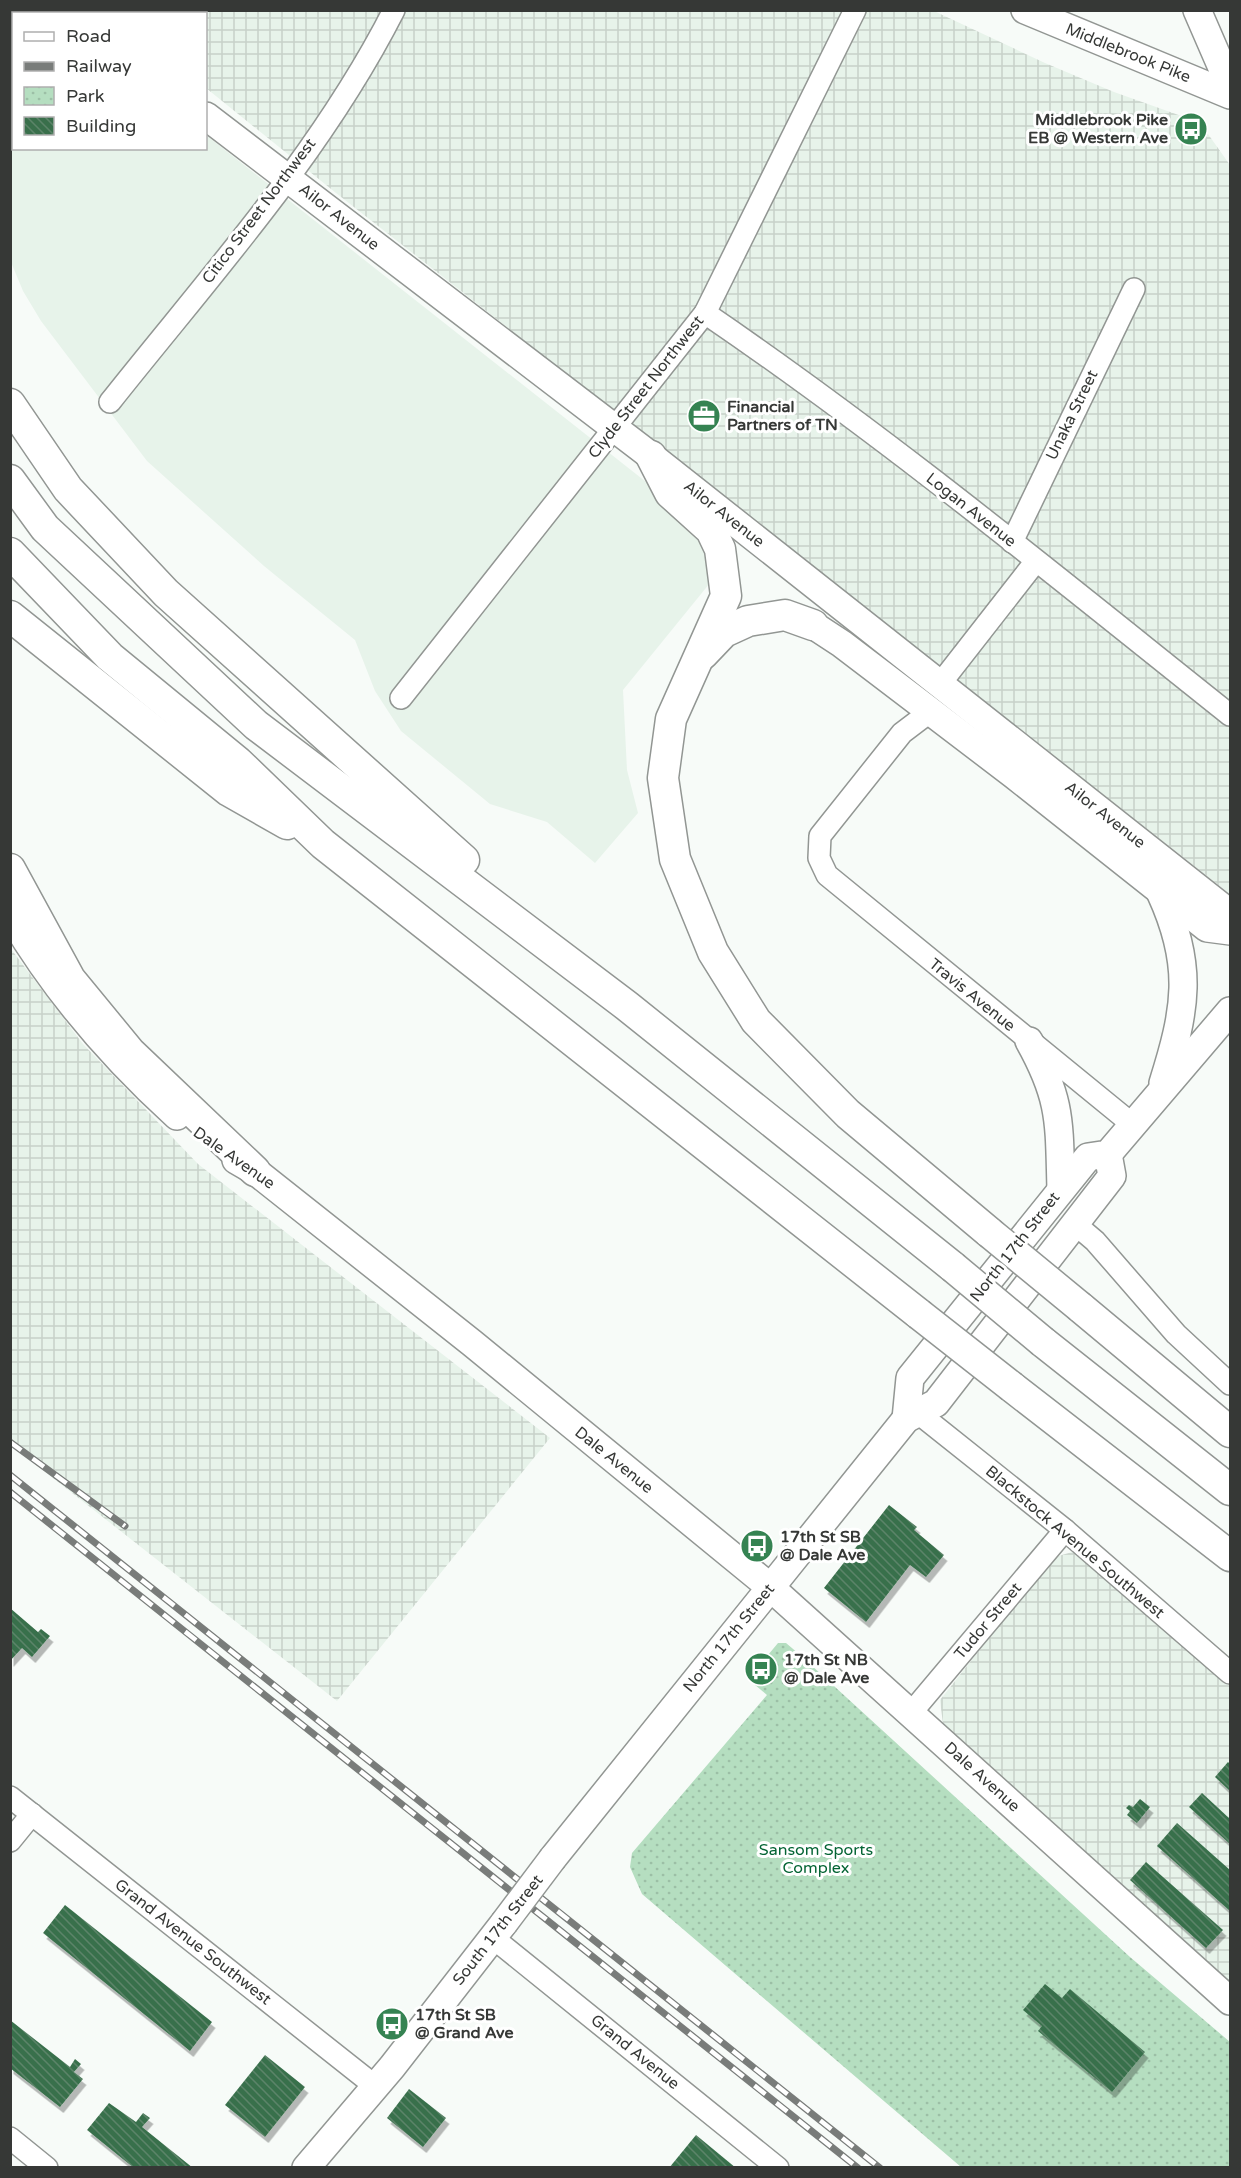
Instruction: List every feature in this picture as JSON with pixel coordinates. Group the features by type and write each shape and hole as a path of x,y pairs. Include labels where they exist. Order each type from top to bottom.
{"highway":[{"path":"10,404 68,489 166,593 627,1006"},
{"path":"651,456 670,493 711,530 720,549 726,596 671,719 663,778 675,859 713,952 756,1020 848,1114 1230,1432"},
{"path":"10,480 45,528 256,725 627,1006 1230,1490"},
{"path":"10,553 110,657 238,762 324,844 919,1314 1230,1556"},
{"path":"697,660 724,632 748,621 785,615 813,625"},
{"path":"10,616 229,791 324,844"},
{"path":"10,869 70,980 130,1052 255,1171"},
{"path":"1135,1482 1230,1570"}],"main road":[{"name":"Middlebrook Pike","path":"1025,10 1230,95"},
{"path":"1197,10 1230,86"},
{"path":"207,97 237,124 278,170"},
{"name":"Ailor Avenue","path":"207,117 651,456 940,684 1222,907 1230,924"},
{"name":"Ailor Avenue","path":"813,625 828,633 931,711 1207,928 1230,931"},
{"path":"1159,890 1176,926 1185,979 1179,1030 1160,1092"},
{"name":"Dale Avenue","path":"10,914 59,990 95,1035 134,1076 201,1138 255,1171 472,1343 770,1587 1230,2001"},
{"path":"1108,1154 1230,1011"},
{"path":"1029,1041 1046,1072 1056,1100 1061,1132 1061,1189"},
{"name":"North 17th Street","path":"552,1858 911,1416 936,1402 1112,1176 1108,1154 1088,1156 910,1378 911,1416"},
{"name":"South 17th Street","path":"306,2168 375,2086 552,1858"}],"street":[{"name":"Citico Street Northwest","path":"110,402 278,170 369,60 394,10"},
{"name":"Clyde Street Northwest","path":"401,698 705,313 855,10"},
{"name":"Unaka Street","path":"1012,542 1134,289"},
{"name":"Logan Avenue","path":"705,313 790,370 1230,715"},
{"path":"940,684 1036,561"},
{"name":"Travis Avenue","path":"931,711 902,733 820,836 819,858 826,875 1132,1124"},
{"path":"1075,1224 1095,1241 1176,1334 1230,1383"},
{"name":"Blackstock Avenue Southwest","path":"911,1416 1065,1530 1230,1673"},
{"name":"Tudor Street","path":"911,1713 1065,1530"},
{"name":"Grand Avenue Southwest","path":"10,1797 375,2086"},
{"path":"10,1841 32,1814"},
{"name":"Grand Avenue","path":"498,1930 778,2168"},
{"path":"10,2138 47,2168"}],"shaded area":[{"path":"934,11 1045,63 1114,92 1187,118 1208,134 1230,165 1230,894 336,193 207,89 207,12 121,12"},
{"path":"12,25 12,150 207,150 207,136 655,489 701,530 714,578 623,690 627,770 638,813 595,863 547,822 490,804 401,731 375,691 355,640 264,566 147,461 41,321 23,291 11,262 10,26"},
{"path":"11,949 83,1044 198,1164 550,1438 337,1701 11,1445"},
{"path":"1072,1552 1082,1556 1230,1679 1230,1984 943,1724 940,1700 1043,1570 1055,1557"}],"green space":[{"name":"Sansom Sports Complex","path":"778,1643 786,1643 799,1654 1130,1957 1230,2042 1230,2167 961,2167 642,1894 630,1867 632,1853 767,1695 748,1679"}],"building":[{"path":"889,1505 917,1527 914,1530 944,1555 926,1577 910,1565 866,1622 824,1588"},
{"path":"10,1608 38,1632 41,1629 50,1636 32,1657 22,1648 10,1661"},
{"path":"1228,1762 1230,1764 1230,1791 1215,1777"},
{"path":"1202,1793 1230,1819 1230,1844 1189,1807"},
{"path":"1140,1799 1150,1807 1137,1823 1127,1815 1130,1811 1126,1808 1129,1805 1133,1807"},
{"path":"1177,1823 1230,1870 1230,1911 1157,1846"},
{"path":"1146,1862 1223,1930 1206,1948 1130,1880"},
{"path":"65,1905 212,2022 190,2051 43,1933"},
{"path":"1045,1984 1062,1998 1070,1989 1145,2052 1112,2092 1038,2031 1042,2026 1023,2010"},
{"path":"10,2020 70,2067 75,2059 81,2064 74,2072 83,2079 60,2107 10,2068"},
{"path":"265,2055 305,2087 265,2137 225,2105"},
{"path":"409,2089 446,2118 423,2147 387,2118"},
{"path":"109,2103 136,2122 143,2113 150,2118 142,2127 193,2168 134,2168 87,2130"},
{"path":"696,2135 736,2168 669,2168"}],"railway":[{"path":"10,1442 125,1526"},
{"path":"10,1475 880,2168"},
{"path":"10,1492 858,2168"}],"place":[{"name":"Middlebrook Pike EB @ Western Ave","path":"1191,129"},
{"name":"Financial Partners of TN","path":"704,416"},
{"name":"17th St SB @ Dale Ave","path":"757,1546"},
{"name":"17th St NB @ Dale Ave","path":"761,1669"},
{"name":"17th St SB @ Grand Ave","path":"392,2024"}]}
